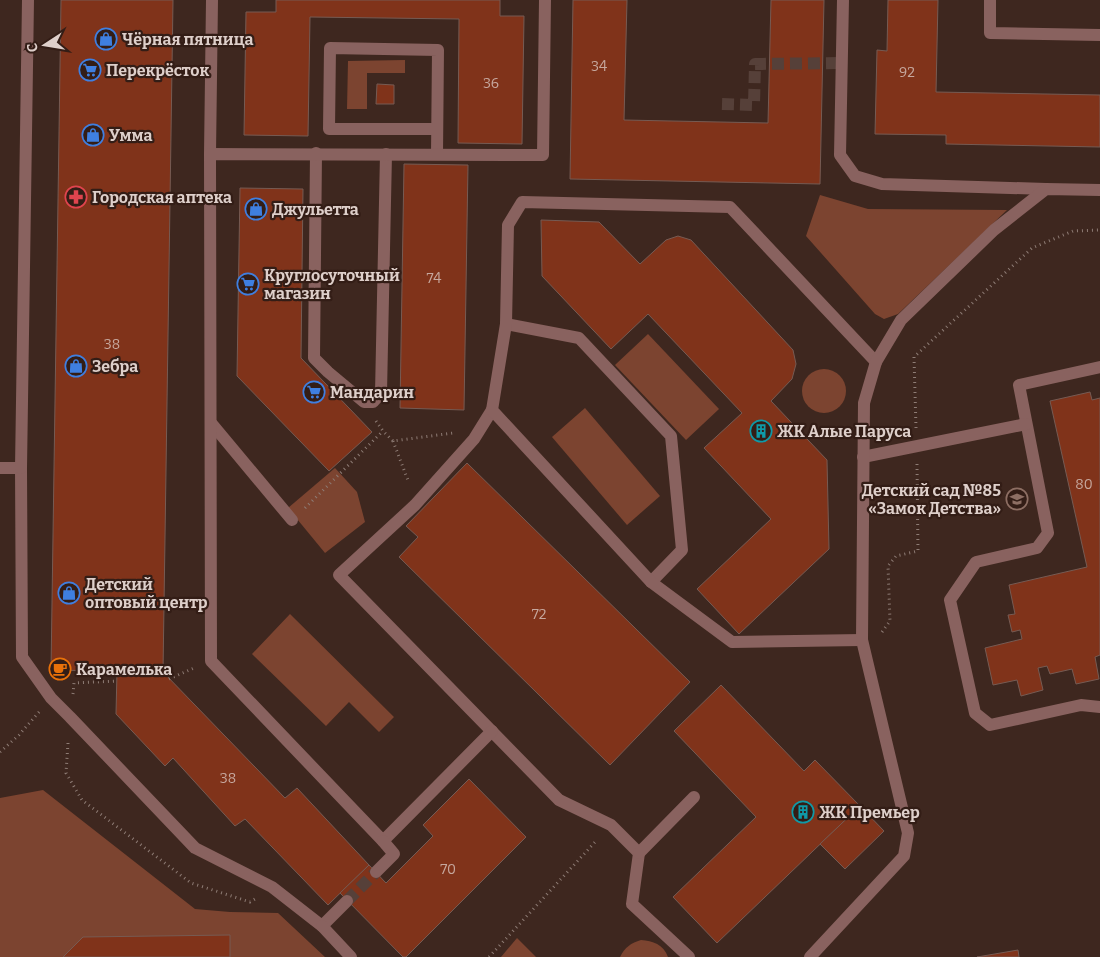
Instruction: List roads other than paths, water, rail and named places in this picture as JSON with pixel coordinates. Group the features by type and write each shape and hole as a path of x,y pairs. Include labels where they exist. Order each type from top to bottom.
{"street":[{"path":"28,0 21,468 22,657 51,698 194,848 272,887 322,926 351,957"},
{"path":"212,0 210,154 211,661 384,840 394,854 376,872"},
{"path":"210,154 543,154 545,0"},
{"path":"843,0 840,155 855,176 882,184 1100,190"},
{"path":"990,0 990,33 1100,35"},
{"path":"437,130 329,129 330,48 438,50 437,154"},
{"path":"316,153 314,358 364,402 374,402 381,393 386,154"},
{"path":"810,957 904,856 908,833 862,640 864,403 876,362 901,320 994,230 1046,189"},
{"path":"639,853 611,825 559,800 339,575 415,505 474,439 492,410 506,324 508,225 522,202 730,207 876,362"},
{"path":"506,324 579,338 671,436 682,550 651,582"},
{"path":"1100,368 1019,385 1048,533 1037,548 976,562 950,600 974,713 990,725 1081,705 1100,707"},
{"path":"492,410 651,582 732,642 862,640"},
{"path":"212,424 292,520"},
{"path":"863,457 1026,424"},
{"path":"0,468 21,468"},
{"path":"384,840 492,731"},
{"path":"690,957 632,904 639,853 694,798"},
{"path":"322,926 348,901"}],"tunnel":[{"path":"722,104 754,105 755,64 840,63"},
{"path":"347,901 376,872"}],"place":[{"name":"Чёрная пятница","path":"106,39"},
{"name":"Перекрёсток","path":"90,70"},
{"name":"Умма","path":"93,135"},
{"name":"Городская аптека","path":"76,197"},
{"name":"Джульетта","path":"256,209"},
{"name":"Круглосуточный магазин","path":"248,284"},
{"name":"Зебра","path":"76,366"},
{"name":"Мандарин","path":"314,392"},
{"name":"ЖК Алые Паруса","path":"761,431"},
{"name":"Детский сад №85 «Замок Детства»","path":"1017,499"},
{"name":"Детский оптовый центр","path":"69,593"},
{"name":"Карамелька","path":"60,669"},
{"name":"ЖК Премьер","path":"803,812"}]}
